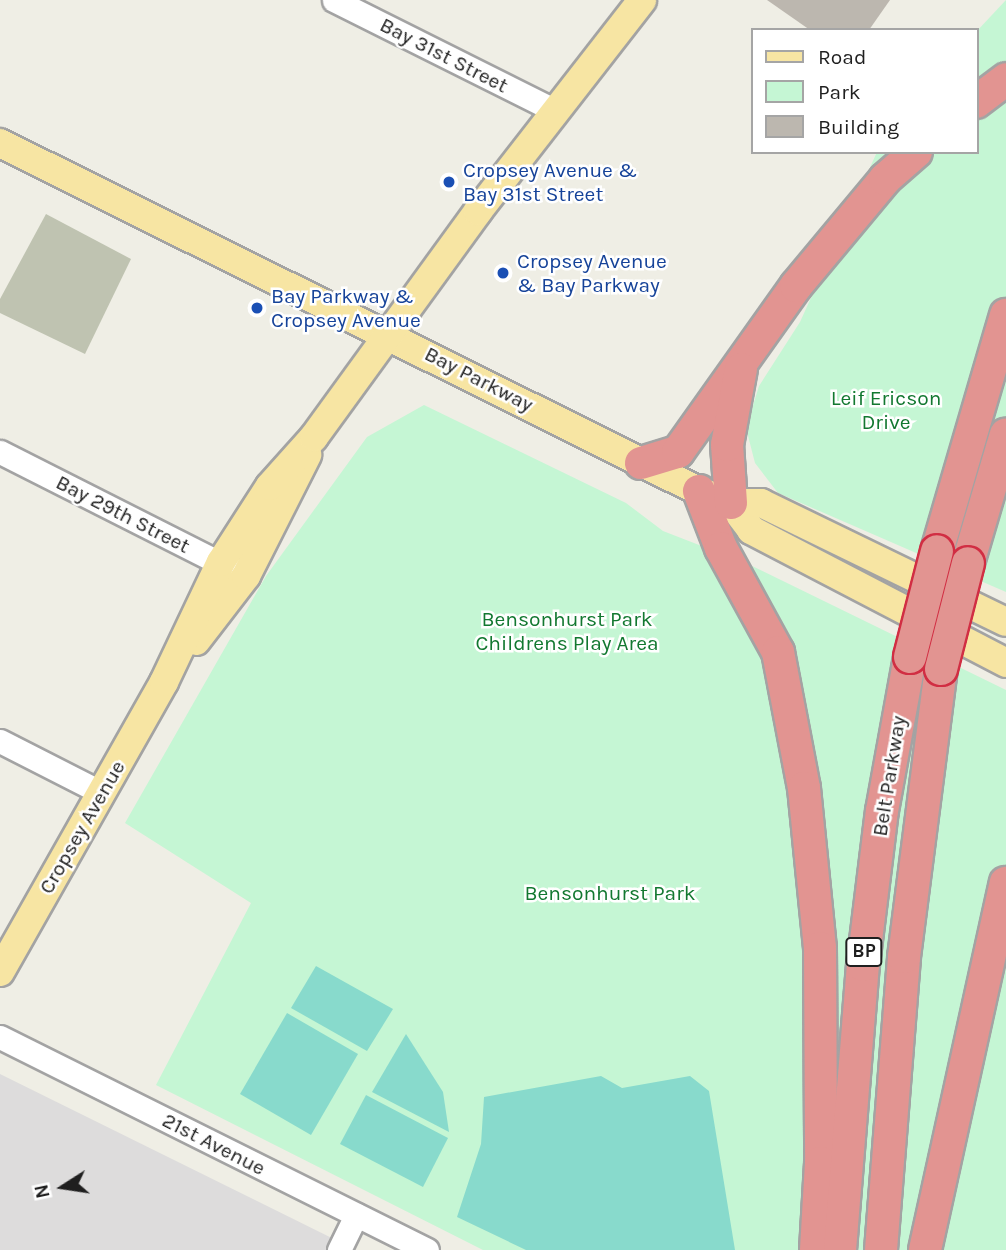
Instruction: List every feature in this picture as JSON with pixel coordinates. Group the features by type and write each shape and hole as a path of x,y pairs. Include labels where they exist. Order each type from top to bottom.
{"highway":[{"path":"978,100 1006,79"},
{"path":"641,463 678,452 744,357 854,215 914,154"},
{"name":"Belt Parkway","path":"840,1250 863,965 882,811 910,657 937,551 1006,315"},
{"path":"731,502 727,445 744,357"},
{"name":"Belt Parkway","path":"881,1250 904,957 941,669 968,563 1006,434"},
{"path":"699,491 721,548 778,652 804,788 820,947 816,1250"},
{"path":"925,1250 1004,895"}],"main road":[{"name":"Cropsey Avenue","path":"0,972 164,682 221,562 270,486 314,437 554,110 638,2"},
{"name":"Bay Parkway","path":"0,143 388,333 699,491 731,502 761,503 1006,622"},
{"name":"Cropsey Avenue","path":"164,682 246,576 289,499 314,437"},
{"path":"731,502 751,530 1006,663"}],"street":[{"name":"Bay 31st Street","path":"334,0 554,110"},
{"name":"Bay 29th Street","path":"0,452 246,576"},
{"path":"0,741 102,793"},
{"name":"21st Avenue","path":"0,1037 428,1250"},
{"path":"339,1250 356,1215"}],"shaded area":[{"path":"46,214 131,259 85,354 0,313 0,299"},
{"path":"316,966 393,1009 367,1051 291,1008"},
{"path":"287,1013 358,1054 311,1135 240,1094"},
{"path":"406,1034 443,1092 449,1132 372,1092"},
{"path":"0,1074 356,1250 0,1250"},
{"path":"601,1076 622,1088 690,1076 709,1091 735,1250 526,1250 457,1217 481,1144 484,1097"},
{"path":"366,1095 448,1138 423,1187 340,1144"}],"green space":[{"name":"Leif Ericson Drive","path":"1006,0 1006,592 778,493 755,463 746,428 759,386 800,322 876,154 978,154 978,30"},
{"name":"Bensonhurst Park","path":"424,405 626,503 663,531 748,564 1006,690 1006,1250 483,1250 156,1085 251,903 125,823 266,576 367,437"}],"building":[{"path":"767,0 890,0 870,28 807,28"}],"place":[{"name":"Cropsey Avenue & Bay 31st Street","path":"449,182"},
{"name":"Cropsey Avenue & Bay Parkway","path":"503,273"},
{"name":"Bay Parkway & Cropsey Avenue","path":"257,308"}],"park label":[{"name":"Bensonhurst Park Childrens Play Area","path":"567,631"}]}
